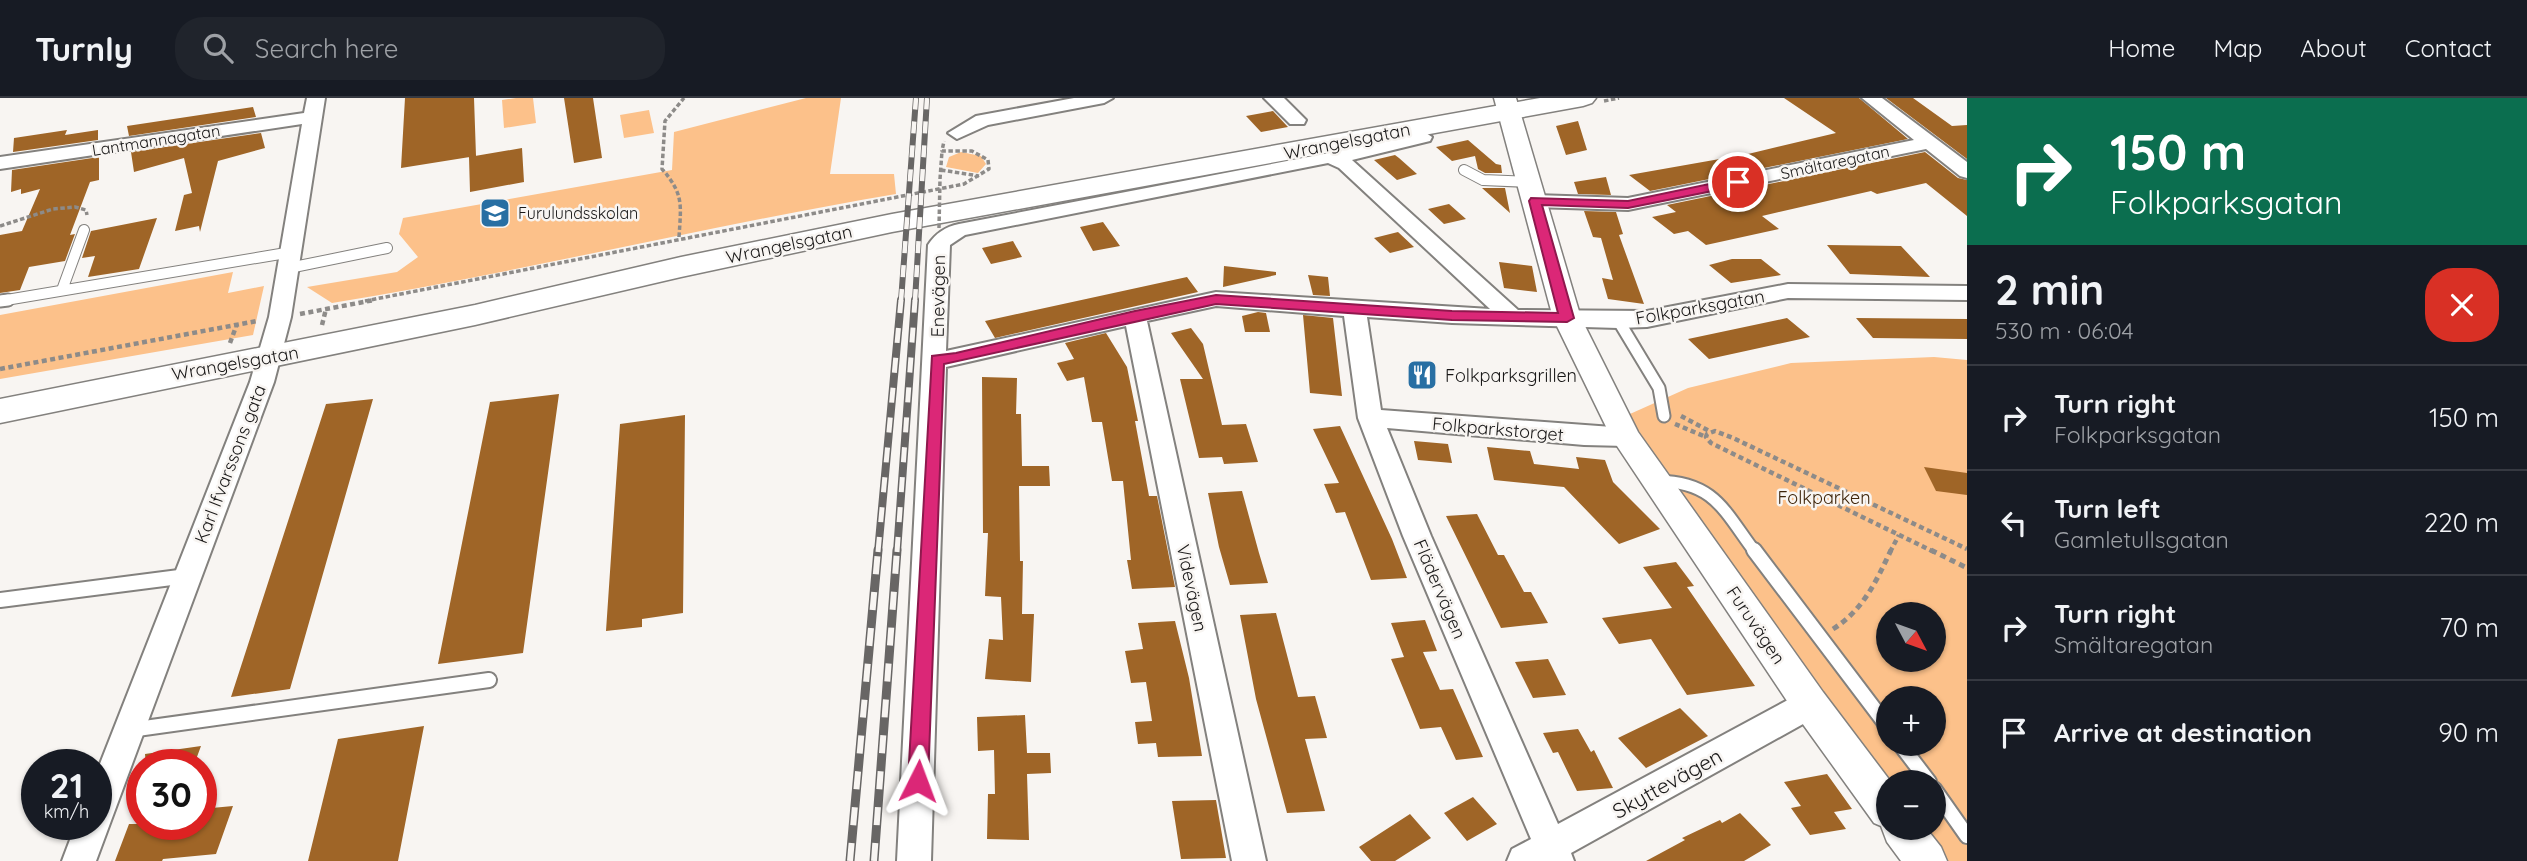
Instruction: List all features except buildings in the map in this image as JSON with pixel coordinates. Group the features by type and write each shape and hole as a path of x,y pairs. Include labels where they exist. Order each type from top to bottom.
{"main road":[{"name":"Wrangelsgatan","path":"0,386 892,223 1504,102 1583,98"},
{"name":"Wrangelsgatan","path":"0,411 198,369 274,337"}],"street":[{"path":"957,133 983,120 1104,98"},
{"path":"1273,98 1297,120"},
{"path":"1871,98 1967,172"},
{"name":"Furuvägen","path":"1504,102 1567,318 1626,437 1810,704 1876,794"},
{"name":"Karl Ifvarssons gata","path":"112,775 262,382 290,260 314,107"},
{"name":"Lantmannagatan","path":"0,163 314,107"},
{"name":"Wrangelsgatan","path":"942,233 1325,157 1335,158 1423,137"},
{"name":"Smältaregatan","path":"1532,192 1628,204 1929,143"},
{"path":"1335,158 1346,164 1513,318"},
{"name":"Enevägen","path":"914,861 937,360 939,246 942,233"},
{"name":"Folkparksgatan","path":"937,360 956,358 1135,316 1232,298 1354,309 1513,318 1618,320 1647,319 1788,291 1967,293"},
{"name":"Flädervägen","path":"1354,309 1370,418 1544,857"},
{"name":"Videvägen","path":"1135,316 1249,861"},
{"name":"Folkparkstorget","path":"1370,418 1584,436 1626,437"},
{"name":"Skyttevägen","path":"1544,857 1810,704"},
{"path":"79,861 87,840"},
{"path":"1910,840 1926,861"}],"lane":[{"path":"1464,170 1483,180 1532,192"},
{"path":"62,290 84,230"},
{"path":"0,301 62,290 387,248"},
{"path":"1618,320 1659,388 1664,416"},
{"path":"1657,481 1680,481 1697,485 1710,494 1876,711"},
{"path":"0,600 187,576"},
{"path":"129,730 489,680"},
{"path":"1909,756 1920,770"},
{"path":"1946,806 1967,836"}],"path":[{"path":"679,237 682,196 679,187 662,169 665,121 684,98"},
{"path":"942,233 942,143 957,133"},
{"path":"0,369 274,337 506,274 679,237 964,184 980,177 990,165 979,153 942,151"},
{"path":"941,170 960,171 980,177"},
{"path":"0,226 52,208 70,207 87,212 84,230"},
{"path":"1967,548 1733,438 1712,432 1672,412 1664,416 1667,420 1706,437 1711,443 1967,568"},
{"path":"1706,437 1712,432"},
{"path":"1819,633 1848,621 1870,595 1899,535"}],"green space":[{"path":"533,98 536,123 504,128 502,100"},
{"path":"806,98 841,98 830,174 894,174 896,194 332,303 307,287 397,272 418,257 399,234 403,218 672,170 674,132"},
{"path":"649,110 654,133 624,138 620,115"},
{"path":"961,152 981,156 986,164 978,173 946,167 949,157"},
{"path":"233,272 228,293 264,286 253,335 0,379 0,315"},
{"name":"Folkparken","path":"1934,357 1967,360 1967,861 1914,861 1899,840 1946,840 1946,770 1876,770 1876,807 1799,700 1621,418 1688,388 1791,363"}],"railway":[{"path":"901,301 916,98"},
{"path":"915,301 927,98"},
{"path":"878,552 901,300"},
{"path":"897,552 915,300"},
{"path":"850,861 878,550"},
{"path":"874,861 897,550"}],"place":[{"name":"Furulundsskolan","path":"495,213"},
{"name":"Folkparksgrillen","path":"1422,375"}],"route":[{"path":"918,781 937,360 956,358 1216,299 1232,298 1452,316 1567,318 1535,201 1628,204 1738,182"}]}
